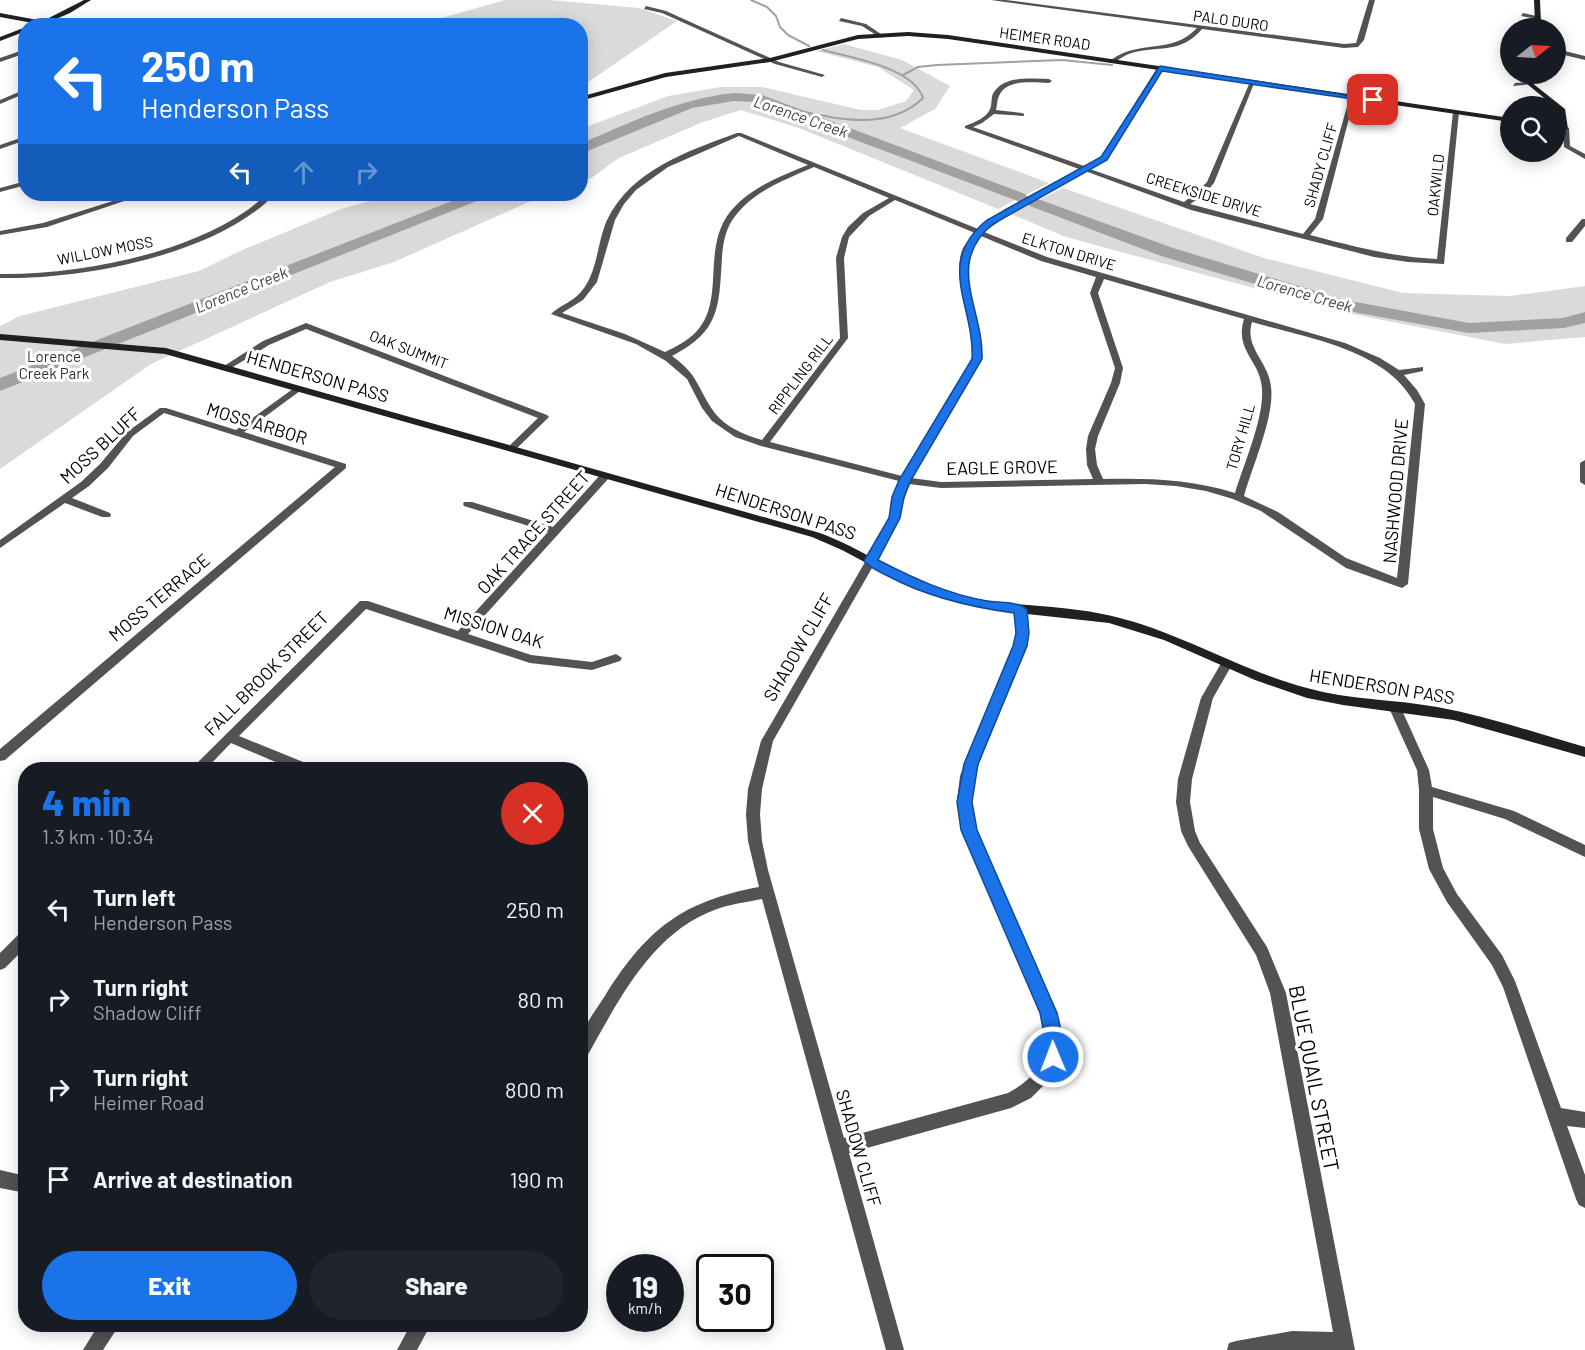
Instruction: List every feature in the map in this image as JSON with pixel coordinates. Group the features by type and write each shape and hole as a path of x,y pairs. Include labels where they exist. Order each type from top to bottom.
{"street":[{"path":"54,18 87,0"},
{"name":"PALO DURO","path":"994,0 1319,44 1358,45 1363,36 1372,0"},
{"path":"1523,15 1538,17 1538,0"},
{"path":"646,8 664,12 770,60 822,75"},
{"path":"0,15 19,18"},
{"path":"841,20 864,25 878,34"},
{"path":"1113,61 1125,52 1181,44 1193,37 1200,28"},
{"path":"0,39 18,32"},
{"name":"HEIMER ROAD","path":"588,97 664,75 770,60 849,38 878,34 932,35 1500,119"},
{"path":"1566,53 1585,58"},
{"path":"0,60 18,54"},
{"name":"SHADOW CLIFF","path":"895,1350 767,892 755,841 753,814 760,764 778,720 894,518 898,497 905,480 977,359 978,343 962,270 967,249 977,233 1008,211 1086,170 1104,158 1160,68"},
{"path":"1022,115 993,112 1000,88 1017,82 1049,81"},
{"path":"1184,205 1200,195 1210,183 1253,82"},
{"path":"1515,85 1529,84 1545,96"},
{"path":"0,102 18,94"},
{"name":"SHADY CLIFF","path":"1305,236 1319,219 1353,96"},
{"name":"CREEKSIDE DRIVE","path":"993,112 982,122 967,127 1184,205 1377,255 1440,262"},
{"name":"OAKWILD","path":"1440,262 1456,112"},
{"path":"1566,128 1567,147 1585,158"},
{"name":"ELKTON DRIVE","path":"555,314 588,290 593,282 611,221 633,189 675,161 739,134 1044,259 1360,352 1398,373"},
{"path":"0,147 18,141"},
{"path":"665,356 696,339 712,319 719,242 732,213 763,188 813,165"},
{"path":"0,190 18,185"},
{"name":"RIPPLING RILL","path":"764,444 844,338 840,258 847,232 861,218 894,198"},
{"path":"0,233 35,227 119,201"},
{"name":"WILLOW MOSS","path":"0,276 43,276 147,257 242,217 264,201"},
{"path":"1569,240 1585,221"},
{"path":"1099,482 1089,452 1092,438 1119,368 1094,292 1101,275"},
{"name":"EAGLE GROVE","path":"555,314 641,344 665,356 692,379 708,409 718,421 741,436 764,444 905,480 940,485 1175,482 1206,488 1239,497 1278,517 1347,563 1365,572 1402,584"},
{"name":"TORY HILL","path":"1239,497 1267,399 1266,382 1246,341 1245,329 1250,318"},
{"name":"OAK SUMMIT","path":"225,368 266,343 306,326 544,417 511,449"},
{"name":"HENDERSON PASS","path":"1,337 158,350 816,535 848,547 916,585 932,591 986,605 1118,621 1170,636 1264,680 1308,694 1454,715 1585,752"},
{"path":"1398,373 1420,369"},
{"name":"NASHWOOD DRIVE","path":"1398,373 1411,386 1420,404 1402,584"},
{"path":"236,434 297,388"},
{"name":"MOSS ARBOR","path":"163,411 342,466"},
{"name":"MOSS BLUFF","path":"0,545 95,475 130,434 163,411"},
{"path":"1585,463 1585,482"},
{"name":"MOSS TERRACE","path":"0,756 342,466"},
{"name":"OAK TRACE STREET","path":"460,636 605,476"},
{"path":"65,499 106,515"},
{"path":"468,504 556,531"},
{"name":"MISSION OAK","path":"364,604 530,659 592,666 616,658"},
{"name":"FALL BROOK STREET","path":"204,762 364,604"},
{"path":"838,1148 1011,1100 1029,1091 1042,1078 1050,1063 1054,1038 1048,1013 969,830 964,802 971,764 1020,646 1021,610"},
{"name":"BLUE QUAIL STREET","path":"1227,663 1207,698 1185,779 1183,802 1188,831 1195,846 1262,952 1278,993 1346,1346"},
{"path":"1395,708 1423,770 1426,790 1426,829 1436,869 1452,898 1497,960 1510,986 1585,1199"},
{"path":"229,737 289,762"},
{"path":"1426,790 1509,815 1585,851"},
{"path":"588,1040 633,965 654,940 679,921 708,906 767,892"},
{"path":"0,963 18,945"},
{"path":"1557,1116 1585,1120"},
{"path":"0,1179 18,1183"},
{"path":"93,1350 105,1332"},
{"path":"406,1350 417,1332"},
{"path":"1236,1350 1292,1340 1346,1346"}],"green space":[{"path":"505,0 549,0 639,8 677,21 588,82 588,18 442,18"},
{"path":"844,44 902,60 950,86 935,109 900,128 1049,183 998,209 799,128 741,110 703,122 619,158 588,179 588,126 668,96 721,87 762,87 861,110 878,110 906,101 914,90 878,67 816,51"},
{"path":"1063,188 1264,258 1403,293 1510,296 1585,286 1585,337 1505,344 1342,312 1066,237 1011,214"},
{"name":"Lorence Creek Park","path":"369,201 531,201 394,262 330,282 151,364 0,469 0,326 20,316 199,271 238,252 341,209"}],"waterway":[{"path":"751,0 767,7 776,16 780,27 788,35 809,46"},
{"path":"781,107 836,118 874,119 891,116 908,109 923,98 917,87 894,71 823,50"},
{"path":"903,75 918,67 937,65 1062,60 1112,65"},
{"name":"Lorence Creek","path":"588,146 644,121 688,105 711,99 757,98 1020,197"},
{"name":"Lorence Creek","path":"0,385 464,201"},
{"name":"Lorence Creek","path":"1035,203 1167,252 1342,305 1469,328 1564,323 1585,317"}],"route":[{"path":"1053,1057 1054,1038 1048,1013 969,830 964,802 971,764 1020,646 1021,610 986,605 932,591 871,561 891,526 905,480 977,359 978,343 964,282 963,259 977,233 990,222 1097,164 1104,158 1160,68 1373,100"}]}
